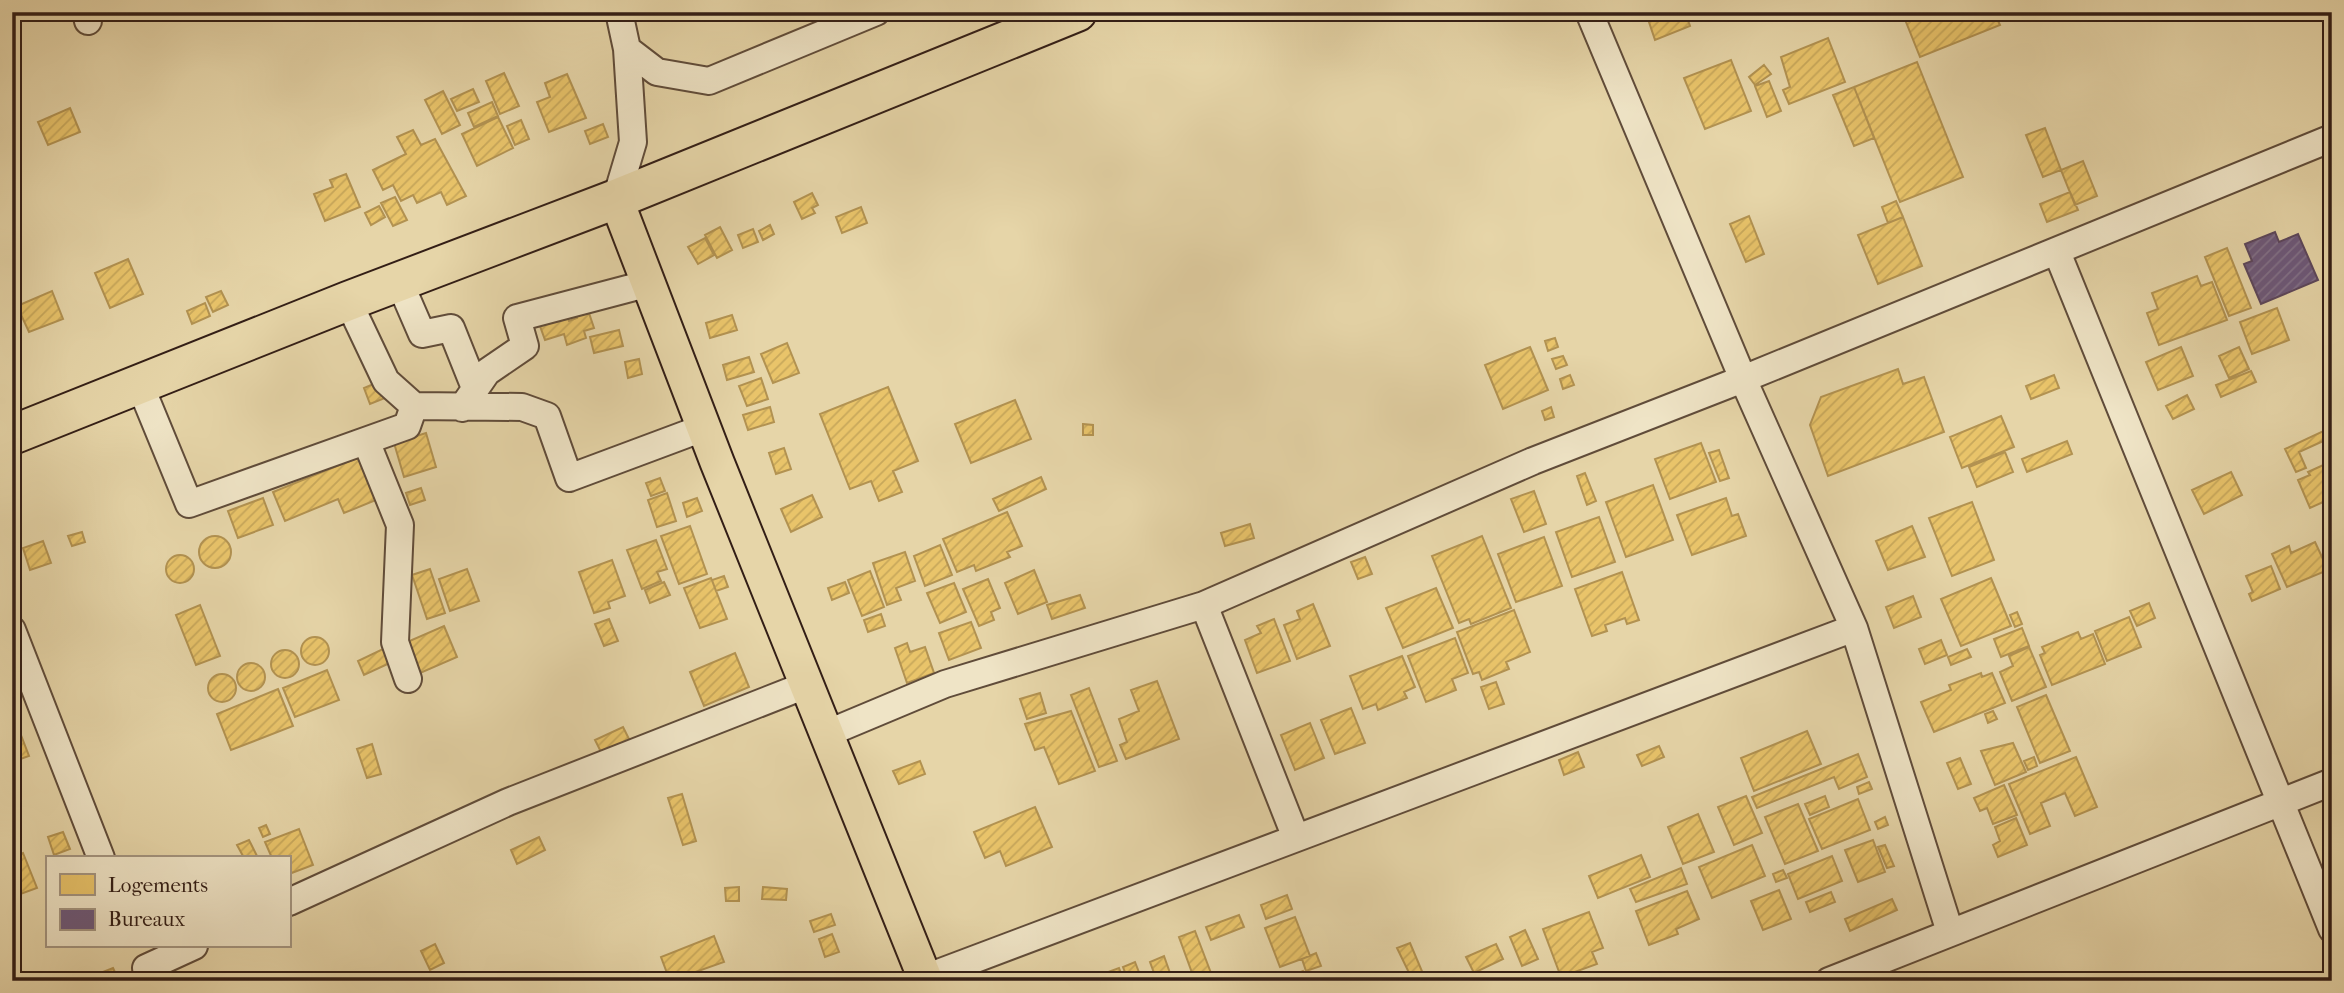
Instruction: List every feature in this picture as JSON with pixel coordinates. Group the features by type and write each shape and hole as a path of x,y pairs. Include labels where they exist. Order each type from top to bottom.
{"highway":[{"path":"12,435 399,281 615,199 1024,23 1077,12"}],"main road":[{"path":"615,199 703,428 926,979"}],"street":[{"path":"615,199 633,142 626,49 620,12"},
{"path":"626,49 657,72 709,81 876,12"},
{"path":"1589,12 1743,379 1854,628 1950,932"},
{"path":"828,733 945,684 1204,605 1533,461 1743,379 2332,138"},
{"path":"2057,252 2332,929"},
{"path":"399,281 422,334 451,328 468,398"},
{"path":"468,398 487,372 525,346 517,318 646,284"},
{"path":"348,301 386,381 414,406"},
{"path":"140,385 189,504 407,426 414,406"},
{"path":"414,406 468,398 522,407 547,416 569,478 703,428"},
{"path":"366,441 400,525 395,642 408,679"},
{"path":"1204,605 1296,838"},
{"path":"926,979 1854,628"},
{"path":"12,630 100,856"},
{"path":"290,902 508,802 806,685"},
{"path":"1829,981 2332,782"},
{"path":"145,965 189,948"}],"building: Logements":[{"path":"1675,12 1685,12 1690,26 1655,40 1649,22"},
{"path":"1902,12 1994,12 2000,25 1920,57"},
{"path":"1828,38 1845,82 1789,104 1783,90 1790,87 1781,57"},
{"path":"1731,60 1751,111 1705,129 1684,78"},
{"path":"1917,62 1963,177 1900,202 1854,87"},
{"path":"1764,65 1771,74 1755,85 1749,77"},
{"path":"504,73 519,106 500,114 486,81"},
{"path":"567,74 586,118 549,132 537,102 550,97 545,83"},
{"path":"1769,81 1781,111 1767,117 1755,86"},
{"path":"1854,87 1874,138 1854,146 1833,95"},
{"path":"473,89 479,102 457,111 451,99"},
{"path":"443,91 460,125 442,134 425,100"},
{"path":"492,102 498,116 474,127 468,113"},
{"path":"70,108 80,132 48,145 38,122"},
{"path":"498,117 513,148 477,166 462,134"},
{"path":"521,120 529,139 515,145 507,126"},
{"path":"603,124 608,137 590,144 585,131"},
{"path":"2045,128 2061,170 2043,177 2026,135"},
{"path":"413,130 421,145 435,139 466,196 447,205 441,192 417,203 413,195 401,201 393,185 383,190 373,170 406,154 397,137"},
{"path":"2083,161 2097,196 2075,205 2061,170"},
{"path":"346,174 360,207 325,221 314,194 333,187 330,180"},
{"path":"2070,192 2078,210 2047,222 2040,204"},
{"path":"812,193 818,205 812,208 815,213 802,219 794,202"},
{"path":"395,197 407,220 393,226 381,203"},
{"path":"1896,201 1903,217 1888,223 1882,207"},
{"path":"379,206 385,217 371,225 365,213"},
{"path":"861,207 867,223 842,233 836,217"},
{"path":"1749,216 1764,254 1746,262 1730,224"},
{"path":"1903,217 1922,266 1878,284 1858,235"},
{"path":"770,225 774,234 763,240 759,231"},
{"path":"720,227 732,250 717,258 705,235"},
{"path":"753,229 758,242 743,248 738,235"},
{"path":"705,238 714,255 698,264 688,247"},
{"path":"2227,248 2251,308 2229,316 2205,257"},
{"path":"128,259 143,294 110,308 95,273"},
{"path":"2197,276 2201,286 2212,282 2227,320 2159,345 2147,313 2158,309 2152,293"},
{"path":"52,291 63,319 29,332 17,306"},
{"path":"221,291 228,305 213,312 206,297"},
{"path":"205,303 210,316 192,324 187,311"},
{"path":"2277,308 2289,340 2252,354 2240,322"},
{"path":"588,310 594,328 584,331 586,338 567,345 564,334 545,340 540,326 567,316 569,321 577,318 576,314"},
{"path":"732,315 737,330 710,338 706,323"},
{"path":"619,330 623,346 594,353 590,337"},
{"path":"1555,338 1558,347 1548,351 1545,341"},
{"path":"787,343 799,373 773,383 761,354"},
{"path":"1530,347 1548,390 1503,409 1485,365"},
{"path":"2181,347 2193,376 2158,390 2146,362"},
{"path":"2239,347 2249,369 2229,378 2219,356"},
{"path":"12,356 20,376 12,379"},
{"path":"1563,356 1567,365 1556,369 1552,359"},
{"path":"749,357 754,372 727,380 723,365"},
{"path":"639,359 642,374 628,378 625,362"},
{"path":"1898,369 1903,384 1924,377 1944,432 1828,476 1810,425 1821,397"},
{"path":"2251,371 2256,382 2221,397 2216,385"},
{"path":"1570,375 1574,385 1563,389 1560,379"},
{"path":"2054,375 2059,388 2031,399 2026,386"},
{"path":"761,378 768,399 747,406 739,386"},
{"path":"378,382 385,398 370,404 364,388"},
{"path":"888,387 918,461 893,471 902,492 879,501 871,481 850,489 820,414"},
{"path":"2187,395 2194,409 2173,419 2166,406"},
{"path":"1015,400 1031,439 971,463 955,424"},
{"path":"770,407 774,422 748,430 743,415"},
{"path":"1551,407 1554,417 1545,420 1542,411"},
{"path":"2001,416 2014,447 1962,468 1950,437"},
{"path":"1083,424 1093,425 1093,435 1083,435"},
{"path":"2332,427 2332,437 2299,452 2306,468 2296,472 2285,449"},
{"path":"426,433 436,467 404,477 394,443"},
{"path":"2067,441 2072,454 2027,472 2022,459"},
{"path":"1701,443 1716,482 1670,499 1655,459"},
{"path":"784,448 791,469 776,474 769,453"},
{"path":"1719,450 1729,478 1720,481 1709,453"},
{"path":"2005,452 2013,472 1977,487 1969,467"},
{"path":"359,457 376,500 344,513 338,499 285,521 273,492"},
{"path":"2332,461 2332,498 2310,508 2298,480 2310,475 2308,472"},
{"path":"2231,472 2242,495 2204,514 2192,490"},
{"path":"1585,473 1596,501 1587,505 1577,476"},
{"path":"1041,477 1046,489 999,511 993,499"},
{"path":"660,478 665,491 651,496 646,483"},
{"path":"1653,485 1673,540 1626,557 1606,502"},
{"path":"421,488 425,500 410,505 406,493"},
{"path":"1534,491 1546,524 1524,532 1511,499"},
{"path":"667,493 676,521 657,527 648,500"},
{"path":"812,495 822,517 791,532 781,509"},
{"path":"263,498 273,525 238,538 228,511"},
{"path":"697,498 702,511 687,517 683,503"},
{"path":"1726,498 1732,516 1738,514 1746,536 1692,555 1677,515"},
{"path":"1972,502 1994,560 1952,576 1929,518"},
{"path":"1007,512 1022,546 1007,552 1010,557 976,571 974,565 957,572 943,539"},
{"path":"1599,517 1615,562 1572,577 1556,532"},
{"path":"1250,524 1254,538 1225,546 1221,533"},
{"path":"690,526 707,574 679,584 661,536"},
{"path":"1912,526 1925,557 1888,570 1876,541"},
{"path":"82,532 85,542 72,546 68,536"},
{"path":"215,536 226,541 231,552 226,563 215,568 204,563 199,552 204,541"},
{"path":"1482,536 1511,608 1471,624 1469,619 1459,623 1432,556"},
{"path":"1544,537 1562,586 1516,602 1498,554"},
{"path":"656,540 667,569 657,572 661,581 642,589 627,550"},
{"path":"43,541 51,563 30,570 23,548"},
{"path":"2315,542 2328,570 2287,587 2272,554 2289,546 2291,553"},
{"path":"940,545 952,575 925,586 914,556"},
{"path":"905,552 915,581 896,588 901,600 887,605 873,563"},
{"path":"180,555 190,559 194,569 190,579 180,583 170,579 166,569 170,559"},
{"path":"1365,557 1372,574 1358,579 1351,562"},
{"path":"612,560 625,596 608,602 610,608 594,613 579,572"},
{"path":"2271,566 2280,589 2252,601 2249,594 2253,592 2246,576"},
{"path":"430,569 445,613 427,619 412,575"},
{"path":"467,569 479,601 450,611 439,579"},
{"path":"1034,570 1047,602 1018,614 1005,583"},
{"path":"870,571 884,607 862,616 848,580"},
{"path":"1622,572 1639,620 1627,624 1625,618 1605,625 1607,631 1592,636 1575,589"},
{"path":"724,576 728,587 716,591 712,580"},
{"path":"711,578 727,619 700,628 684,588"},
{"path":"1991,578 2011,626 1961,646 1941,599"},
{"path":"988,579 1000,608 991,612 994,620 979,626 963,589"},
{"path":"664,582 670,595 650,603 645,590"},
{"path":"845,582 849,593 832,600 828,588"},
{"path":"954,583 966,612 940,623 927,593"},
{"path":"1436,588 1453,628 1403,648 1386,608"},
{"path":"1080,595 1085,608 1052,619 1047,605"},
{"path":"1913,596 1921,617 1894,628 1886,607"},
{"path":"2149,603 2155,618 2137,626 2130,611"},
{"path":"1313,604 1330,646 1297,659 1284,625 1300,619 1297,611"},
{"path":"200,605 220,656 196,665 176,615"},
{"path":"1514,610 1530,652 1506,662 1509,669 1482,680 1479,672 1473,674 1457,632"},
{"path":"2017,612 2022,624 2015,627 2010,615"},
{"path":"881,614 885,626 868,632 864,620"},
{"path":"2129,617 2141,647 2107,661 2095,631"},
{"path":"609,619 618,641 604,646 595,624"},
{"path":"1274,619 1290,661 1257,673 1245,640 1261,633 1257,626"},
{"path":"971,622 981,648 949,660 939,633"},
{"path":"444,626 457,657 411,677 398,646"},
{"path":"2022,628 2029,646 2001,657 1994,639"},
{"path":"2078,632 2081,639 2093,634 2105,664 2052,685 2040,655 2045,653 2042,647"},
{"path":"315,637 325,641 329,651 325,661 315,665 305,661 301,651 305,641"},
{"path":"1455,638 1468,673 1452,679 1456,690 1426,702 1408,656"},
{"path":"1941,640 1947,655 1925,664 1919,649"},
{"path":"907,643 910,652 925,647 934,673 907,683 895,648"},
{"path":"2029,647 2046,687 2012,701 2000,672 2013,666 2009,656"},
{"path":"385,648 392,662 364,675 358,661"},
{"path":"1967,649 1971,657 1951,665 1948,657"},
{"path":"285,650 295,654 299,664 295,674 285,678 275,674 271,664 275,654"},
{"path":"735,653 749,687 704,706 690,672"},
{"path":"1402,656 1415,687 1404,692 1407,698 1378,710 1376,704 1363,709 1350,676"},
{"path":"251,663 261,667 265,677 261,687 251,691 241,687 237,677 241,667"},
{"path":"327,670 339,700 295,717 283,688"},
{"path":"1981,673 1982,677 1992,673 2005,703 1934,732 1921,702 1951,690 1949,685"},
{"path":"222,674 232,678 236,688 232,698 222,702 212,698 208,688 212,678"},
{"path":"1157,681 1179,739 1126,759 1120,745 1127,742 1119,719 1139,711 1131,690"},
{"path":"1496,682 1504,704 1489,709 1481,687"},
{"path":"1089,688 1117,761 1099,767 1071,695"},
{"path":"278,689 293,726 231,750 217,714"},
{"path":"1040,693 1046,713 1027,719 1020,699"},
{"path":"2046,695 2070,751 2040,763 2017,707"},
{"path":"1351,708 1365,743 1335,754 1321,720"},
{"path":"1071,711 1095,771 1059,784 1044,747 1035,750 1025,724"},
{"path":"1993,711 1997,719 1988,723 1985,714"},
{"path":"14,717 29,756 12,762 12,718"},
{"path":"1310,723 1324,758 1295,770 1281,735"},
{"path":"623,727 630,741 602,754 595,740"},
{"path":"1807,731 1821,764 1754,791 1741,758"},
{"path":"2013,743 2026,772 1995,785 1981,751"},
{"path":"372,744 381,774 367,778 357,749"},
{"path":"1659,746 1664,757 1642,766 1637,755"},
{"path":"1578,752 1584,767 1564,775 1559,760"},
{"path":"1858,754 1867,777 1839,789 1834,777 1757,808 1752,797"},
{"path":"2034,757 2037,766 2028,770 2024,761"},
{"path":"2076,757 2097,807 2075,816 2065,793 2041,803 2050,826 2030,834 2009,784"},
{"path":"1960,758 1971,784 1958,789 1947,763"},
{"path":"920,761 925,774 899,784 893,771"},
{"path":"1869,782 1872,789 1859,794 1857,787"},
{"path":"2004,785 2017,815 1993,824 1987,808 1980,811 1974,798"},
{"path":"682,794 696,841 683,845 668,798"},
{"path":"1746,796 1762,833 1734,845 1718,807"},
{"path":"1825,796 1829,807 1810,815 1805,804"},
{"path":"1858,799 1870,830 1822,849 1809,819"},
{"path":"1798,804 1818,851 1785,864 1765,817"},
{"path":"1035,807 1052,847 1006,866 1000,851 985,858 974,832"},
{"path":"1698,814 1714,852 1683,864 1668,827"},
{"path":"1885,817 1888,825 1878,829 1875,822"},
{"path":"2016,818 2027,845 1998,857 1993,845 2000,841 1995,827"},
{"path":"266,825 270,834 263,837 259,828"},
{"path":"299,829 313,865 290,874 290,856 271,856 265,842"},
{"path":"63,832 70,849 54,855 48,837"},
{"path":"539,837 545,850 517,864 511,850"},
{"path":"249,840 257,856 243,856 237,845"},
{"path":"1873,840 1885,872 1858,882 1845,850"},
{"path":"1752,845 1765,876 1712,898 1699,867"},
{"path":"1885,845 1894,866 1887,868 1878,847"},
{"path":"23,853 37,888 12,897 12,857"},
{"path":"1641,855 1650,877 1598,898 1589,876"},
{"path":"1832,856 1842,881 1798,899 1788,874"},
{"path":"1681,868 1687,884 1636,902 1630,889"},
{"path":"1783,870 1787,878 1776,882 1773,874"},
{"path":"739,887 739,901 726,901 725,888"},
{"path":"763,887 787,889 786,900 762,899"},
{"path":"1779,890 1791,919 1763,930 1751,901"},
{"path":"1687,891 1699,919 1676,929 1678,934 1649,945 1636,911"},
{"path":"1831,892 1835,902 1810,912 1806,902"},
{"path":"1287,895 1292,909 1266,919 1261,905"},
{"path":"1892,899 1897,910 1850,931 1845,919"},
{"path":"1589,912 1603,948 1592,952 1597,964 1561,977 1543,929"},
{"path":"831,914 835,925 814,932 810,921"},
{"path":"1239,915 1244,927 1211,940 1206,927"},
{"path":"1295,917 1310,956 1280,967 1265,928"},
{"path":"1525,930 1538,959 1522,966 1510,937"},
{"path":"1195,931 1214,981 1195,981 1179,937"},
{"path":"832,934 839,952 825,957 819,939"},
{"path":"714,936 724,962 670,981 661,957"},
{"path":"1410,943 1424,976 1413,981 1397,948"},
{"path":"435,944 444,963 430,970 421,951"},
{"path":"1496,944 1503,959 1474,973 1466,957"},
{"path":"1316,953 1321,966 1306,971 1302,959"},
{"path":"1164,956 1171,976 1157,981 1150,962"},
{"path":"1135,962 1140,975 1128,980 1123,967"},
{"path":"113,968 119,981 92,981 90,977"},
{"path":"1119,968 1124,981 1111,981 1108,972"},
{"path":"1303,971 1307,981 1280,981 1280,980"}],"building: Bureaux":[{"path":"2275,232 2279,242 2298,234 2318,280 2261,304 2244,264 2252,261 2245,244"}]}
